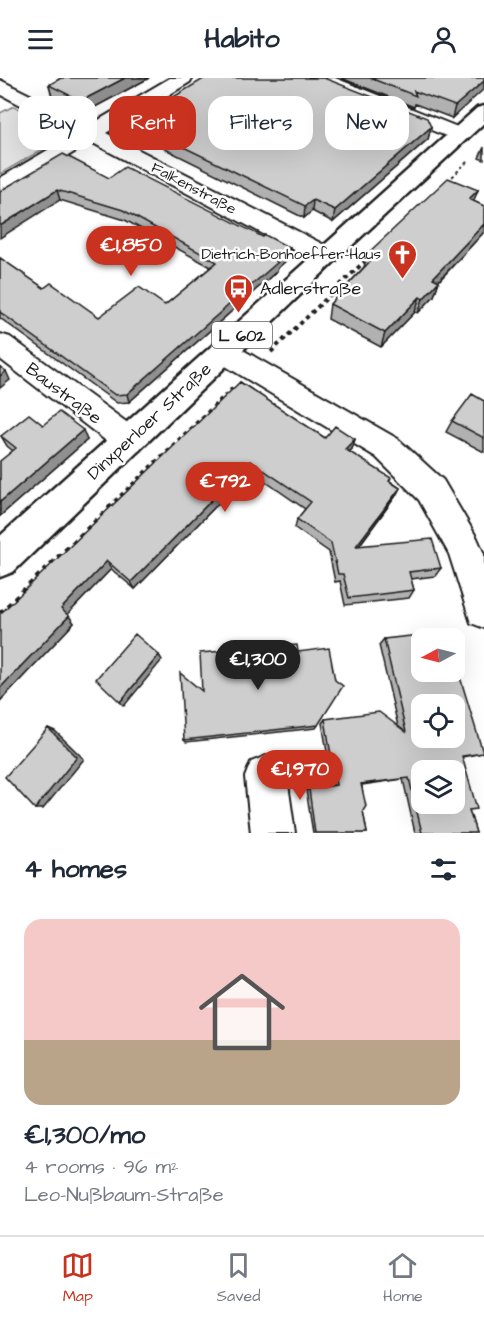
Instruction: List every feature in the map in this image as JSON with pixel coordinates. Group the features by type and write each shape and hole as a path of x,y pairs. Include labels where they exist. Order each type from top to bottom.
{"main road":[{"name":"Dinxperloer Straße","path":"0,560 325,256 484,112"}],"street":[{"path":"97,131 183,78"},
{"path":"318,78 458,134"},
{"name":"Falkenstraße","path":"0,86 20,96"},
{"name":"Falkenstraße","path":"97,135 325,256"},
{"path":"0,187 64,150"},
{"name":"Baustraße","path":"0,344 92,416 129,441"},
{"path":"224,352 387,448 431,490 474,553 484,610"},
{"path":"266,777 273,833"}],"shaded area":[{"path":"14,106 18,108 18,150 42,150 0,174 0,113"}],"building":[{"path":"61,78 125,78 91,96 71,96 49,85"},
{"path":"205,78 324,78 370,96 325,96 325,150 404,150 335,210 313,200 305,206 190,150 196,150 196,96 175,96"},
{"path":"370,78 484,78 484,81 455,106 414,91 416,96"},
{"path":"409,111 427,118 431,127 409,146"},
{"path":"63,154 109,178 125,167 263,237 265,235 290,248 276,261 278,262 127,394 115,395 0,312 0,258 44,288 51,283 99,317 139,287 165,305 217,262 123,210 57,190 0,226 0,191"},
{"path":"448,178 478,190 469,199 484,206 484,224 433,278 439,281 423,299 420,297 385,333 330,304 374,257 367,254"},
{"path":"0,367 6,371 0,376"},
{"path":"240,382 325,438 335,426 355,439 345,449 391,478 389,481 400,488 356,546 432,539 441,568 409,572 414,590 349,598 343,574 338,574 331,543 297,519 311,502 250,461 131,582 107,561 61,609 69,616 0,688 0,614"},
{"path":"472,394 484,401 484,438 452,421"},
{"path":"59,412 83,430 0,502 0,461 16,448 1,436 29,414 43,425"},
{"path":"135,634 159,655 120,702 96,679"},
{"path":"411,636 411,682 462,682 483,753 462,756 463,760 411,760 411,786 409,778 361,784 366,806 363,811 367,833 315,833 309,789 336,785 325,719 379,712 406,732 384,639"},
{"path":"297,645 298,652 329,648 335,680 343,686 318,725 184,740 180,673 202,691 200,653"},
{"path":"48,728 77,757 35,809 5,777"},
{"path":"465,767 477,809 469,810 476,833 422,833 418,814 465,814"}],"place":[{"name":"Dietrich-Bonhoeffer-Haus","path":"402,280"},
{"name":"Adlerstraße","path":"239,314"}]}
